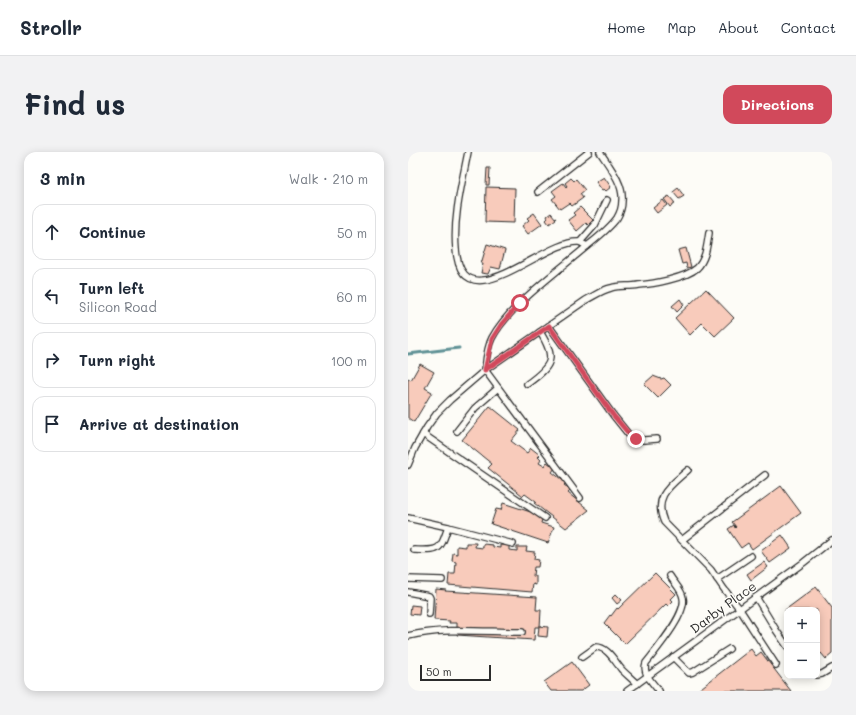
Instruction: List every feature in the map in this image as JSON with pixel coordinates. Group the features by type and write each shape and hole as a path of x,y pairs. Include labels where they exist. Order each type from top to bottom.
{"lane":[{"path":"468,152 458,210 456,247 458,262 462,272 470,279 483,281 500,277 548,251 570,243 580,242 587,246"},
{"path":"538,192 589,152"},
{"path":"580,498 485,370 492,339 501,325 520,303 603,233 616,219 621,209 621,190 612,170 600,152"},
{"path":"580,242 595,225 607,200"},
{"path":"408,465 415,448 437,413 485,370 586,300 610,288 638,285 678,277 691,272 702,261 706,251 709,233"},
{"path":"549,326 613,415 630,435 636,439 657,439"},
{"path":"527,384 543,372 550,360 550,352 540,332"},
{"path":"457,431 475,408 498,388"},
{"path":"423,434 545,518"},
{"path":"688,470 665,492 661,500 660,514 664,522 703,560 717,578 740,608 776,665"},
{"path":"682,540 765,475"},
{"path":"408,518 513,544"},
{"path":"414,550 438,549 443,543 448,527"},
{"name":"Darby Place","path":"627,691 832,540"},
{"path":"717,578 751,556"},
{"path":"659,691 645,670 646,663 679,616 683,604 683,596 670,576"},
{"path":"408,580 442,580"},
{"path":"408,592 429,596 429,614"},
{"path":"756,597 785,643"},
{"path":"408,636 455,631 522,632"},
{"path":"582,657 596,647 603,648 637,684"},
{"path":"674,657 689,673 693,672 729,649"},
{"path":"820,674 832,668"}],"building":[{"path":"487,168 490,168 489,185 486,185"},
{"path":"604,177 611,187 606,191 604,189 602,190 596,182"},
{"path":"571,178 574,181 576,179 585,190 580,194 583,198 572,206 569,203 560,209 552,199 556,196 552,191 563,183 566,187 567,186 565,183"},
{"path":"486,187 515,188 514,223 485,222"},
{"path":"678,188 684,196 679,199 673,192"},
{"path":"669,196 675,203 670,207 664,199"},
{"path":"663,200 667,205 657,213 653,208"},
{"path":"580,207 593,220 588,225 586,223 577,231 568,220 575,215 573,213"},
{"path":"534,213 542,224 528,234 522,226 529,220 527,218"},
{"path":"551,213 556,219 549,224 546,220 548,218 547,216"},
{"path":"487,244 505,250 500,269 491,267 488,274 481,273 483,264 481,264"},
{"path":"686,248 691,267 687,268 686,263 682,264 678,250"},
{"path":"706,289 734,318 715,336 702,323 690,335 675,318"},
{"path":"680,299 684,305 677,312 672,306"},
{"path":"420,364 434,372 425,388 432,392 414,422 408,418 408,378 411,380"},
{"path":"653,376 661,379 664,378 671,385 658,398 644,384"},
{"path":"490,406 520,430 511,441 527,453 531,448 540,455 538,457 541,460 539,463 544,466 547,462 555,468 552,472 566,483 564,485 571,490 568,493 589,510 566,528 534,503 536,502 525,494 523,496 488,468 492,464 462,440"},
{"path":"781,486 801,513 752,549 748,543 741,548 728,529 734,525 735,528 736,527 732,522"},
{"path":"503,503 543,516 541,523 554,527 548,543 491,524 496,509 501,510"},
{"path":"782,535 791,548 770,563 761,551"},
{"path":"466,543 476,543 475,547 483,548 483,544 493,545 493,547 500,548 500,545 509,546 509,550 517,551 517,547 527,547 526,551 535,552 534,559 539,560 538,567 534,567 533,576 536,576 536,585 533,584 532,592 448,585 449,574 455,574 456,562 452,561 453,553 457,554 457,546 466,547"},
{"path":"764,562 768,567 751,580 747,574"},
{"path":"655,573 676,594 671,599 673,601 668,606 666,604 625,644 604,623 617,608 618,609"},
{"path":"816,587 832,608 832,654 826,659 821,653 820,654 820,607 789,607"},
{"path":"436,589 446,590 445,591 537,597 536,610 541,610 540,627 535,627 534,640 457,635 457,623 434,620"},
{"path":"616,594 622,600 617,604 612,598"},
{"path":"411,605 420,606 419,615 410,614"},
{"path":"539,626 548,627 547,637 538,636"},
{"path":"751,649 756,656 761,652 791,691 697,691"},
{"path":"572,662 589,685 581,691 551,691 544,682"}],"waterway":[{"path":"408,354 459,348"}],"route":[{"path":"520,303 501,325 492,339 488,351 485,370 549,326 613,415 630,435 636,439"}]}
